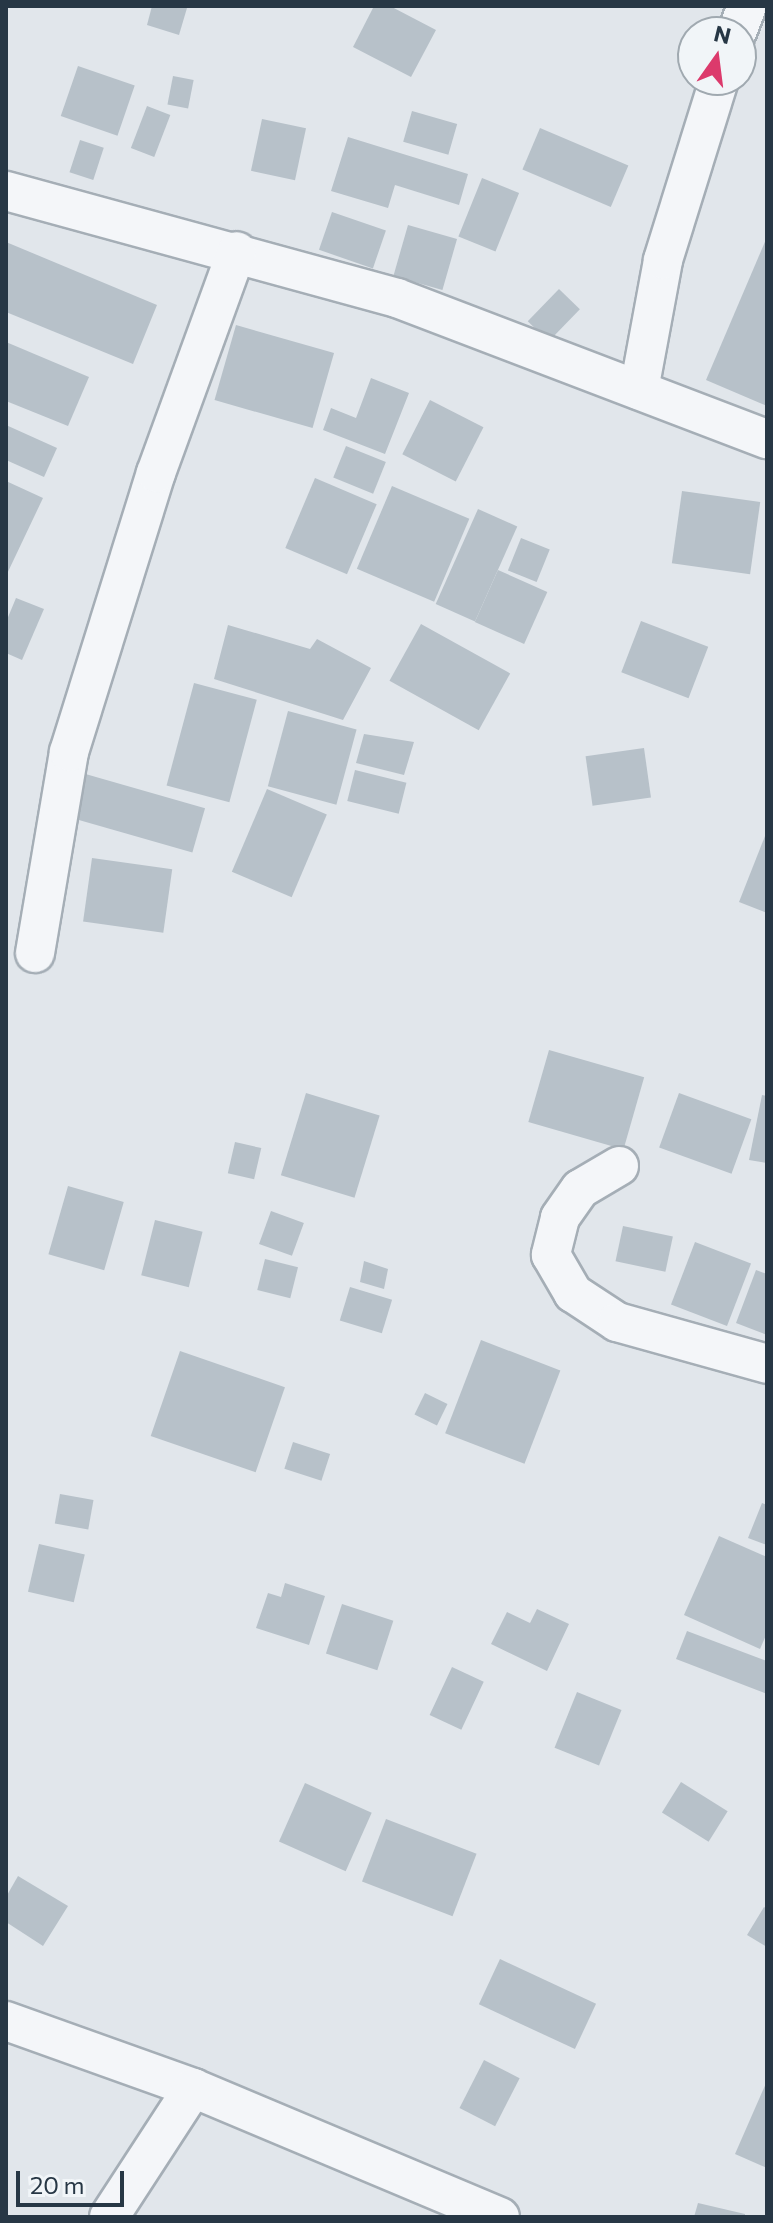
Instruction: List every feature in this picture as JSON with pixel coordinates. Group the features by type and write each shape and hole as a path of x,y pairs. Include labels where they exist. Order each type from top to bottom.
{"street":[{"path":"639,390 663,260 714,96"},
{"path":"6,191 237,251 397,298 767,439"},
{"path":"35,953 69,752 156,473 237,251"},
{"path":"619,1166 580,1189 560,1218 551,1255 573,1293 617,1322 767,1364"},
{"path":"6,2021 193,2088 500,2217"},
{"path":"109,2217 193,2088"}],"building":[{"path":"152,6 187,8 179,35 147,25"},
{"path":"374,6 390,6 436,30 411,77 353,47"},
{"path":"78,66 135,86 117,136 61,116"},
{"path":"173,76 194,80 188,108 167,104"},
{"path":"147,106 170,115 154,157 131,148"},
{"path":"412,111 457,124 448,155 403,142"},
{"path":"262,119 306,128 295,180 251,171"},
{"path":"540,128 628,166 611,207 522,169"},
{"path":"348,137 468,174 459,205 395,185 388,208 331,191"},
{"path":"80,140 104,148 93,180 69,172"},
{"path":"482,178 519,193 495,251 458,236"},
{"path":"332,212 386,231 373,268 319,250"},
{"path":"408,225 457,239 442,290 393,276"},
{"path":"767,237 767,406 706,380"},
{"path":"6,242 157,305 133,364 6,312"},
{"path":"559,289 580,309 549,342 528,321"},
{"path":"236,325 334,353 313,428 215,400"},
{"path":"6,342 89,377 68,426 6,401"},
{"path":"371,378 409,393 385,454 323,430 331,408 356,418"},
{"path":"430,400 483,427 456,482 402,454"},
{"path":"6,425 57,448 44,477 6,460"},
{"path":"346,446 386,462 373,494 333,478"},
{"path":"315,478 377,504 347,574 285,548"},
{"path":"6,481 43,498 6,576"},
{"path":"392,486 469,519 434,602 357,569"},
{"path":"682,491 760,502 750,574 672,563"},
{"path":"478,509 517,526 475,621 436,604"},
{"path":"521,538 550,550 537,582 508,570"},
{"path":"498,570 547,592 524,644 475,622"},
{"path":"16,598 44,609 22,660 6,653 6,622"},
{"path":"641,621 708,647 689,698 621,672"},
{"path":"421,624 510,673 479,730 389,681"},
{"path":"228,625 310,649 317,639 371,668 343,720 214,679"},
{"path":"194,683 257,700 229,802 167,785"},
{"path":"288,711 357,729 336,805 268,786"},
{"path":"364,734 414,742 404,775 356,763"},
{"path":"644,748 651,798 593,806 586,756"},
{"path":"355,770 406,783 399,814 347,801"},
{"path":"82,773 205,808 192,852 69,817"},
{"path":"267,789 327,814 292,897 232,872"},
{"path":"767,831 767,913 739,902"},
{"path":"92,858 172,869 163,933 83,921"},
{"path":"549,1050 644,1077 623,1149 528,1122"},
{"path":"306,1093 380,1116 354,1198 281,1175"},
{"path":"679,1093 751,1119 732,1174 659,1148"},
{"path":"762,1095 767,1096 767,1163 749,1160"},
{"path":"235,1142 261,1148 254,1179 228,1173"},
{"path":"68,1186 124,1202 104,1270 48,1254"},
{"path":"271,1211 304,1223 292,1256 259,1244"},
{"path":"155,1220 203,1232 189,1287 141,1275"},
{"path":"623,1226 673,1237 665,1272 616,1261"},
{"path":"695,1242 751,1264 727,1326 671,1305"},
{"path":"265,1259 298,1267 290,1298 257,1290"},
{"path":"364,1261 388,1269 384,1289 360,1282"},
{"path":"756,1270 767,1274 767,1335 736,1323"},
{"path":"350,1287 392,1300 382,1333 340,1320"},
{"path":"481,1340 560,1370 525,1464 445,1433"},
{"path":"180,1351 285,1387 256,1472 151,1436"},
{"path":"425,1393 447,1404 437,1426 414,1415"},
{"path":"293,1442 330,1454 321,1481 284,1469"},
{"path":"60,1494 93,1500 88,1529 55,1524"},
{"path":"762,1503 767,1505 767,1545 748,1538"},
{"path":"719,1536 767,1557 767,1633 760,1649 684,1615"},
{"path":"39,1544 85,1555 74,1602 28,1592"},
{"path":"285,1583 325,1596 309,1645 256,1628 268,1593 281,1597"},
{"path":"342,1604 393,1621 377,1670 326,1653"},
{"path":"537,1609 569,1624 547,1671 491,1644 507,1612 530,1623"},
{"path":"687,1631 767,1661 767,1694 676,1659"},
{"path":"452,1667 484,1682 461,1730 430,1715"},
{"path":"577,1692 622,1710 599,1766 555,1748"},
{"path":"681,1782 728,1811 709,1842 662,1813"},
{"path":"305,1783 372,1813 346,1871 279,1841"},
{"path":"386,1819 477,1854 453,1916 362,1882"},
{"path":"18,1876 68,1906 43,1946 6,1922 6,1897"},
{"path":"764,1907 767,1909 767,1947 747,1935"},
{"path":"500,1959 596,2004 575,2049 479,2004"},
{"path":"484,2060 520,2078 495,2126 459,2108"},
{"path":"767,2081 767,2168 735,2154"},
{"path":"698,2203 745,2214 745,2217 694,2217"}]}
